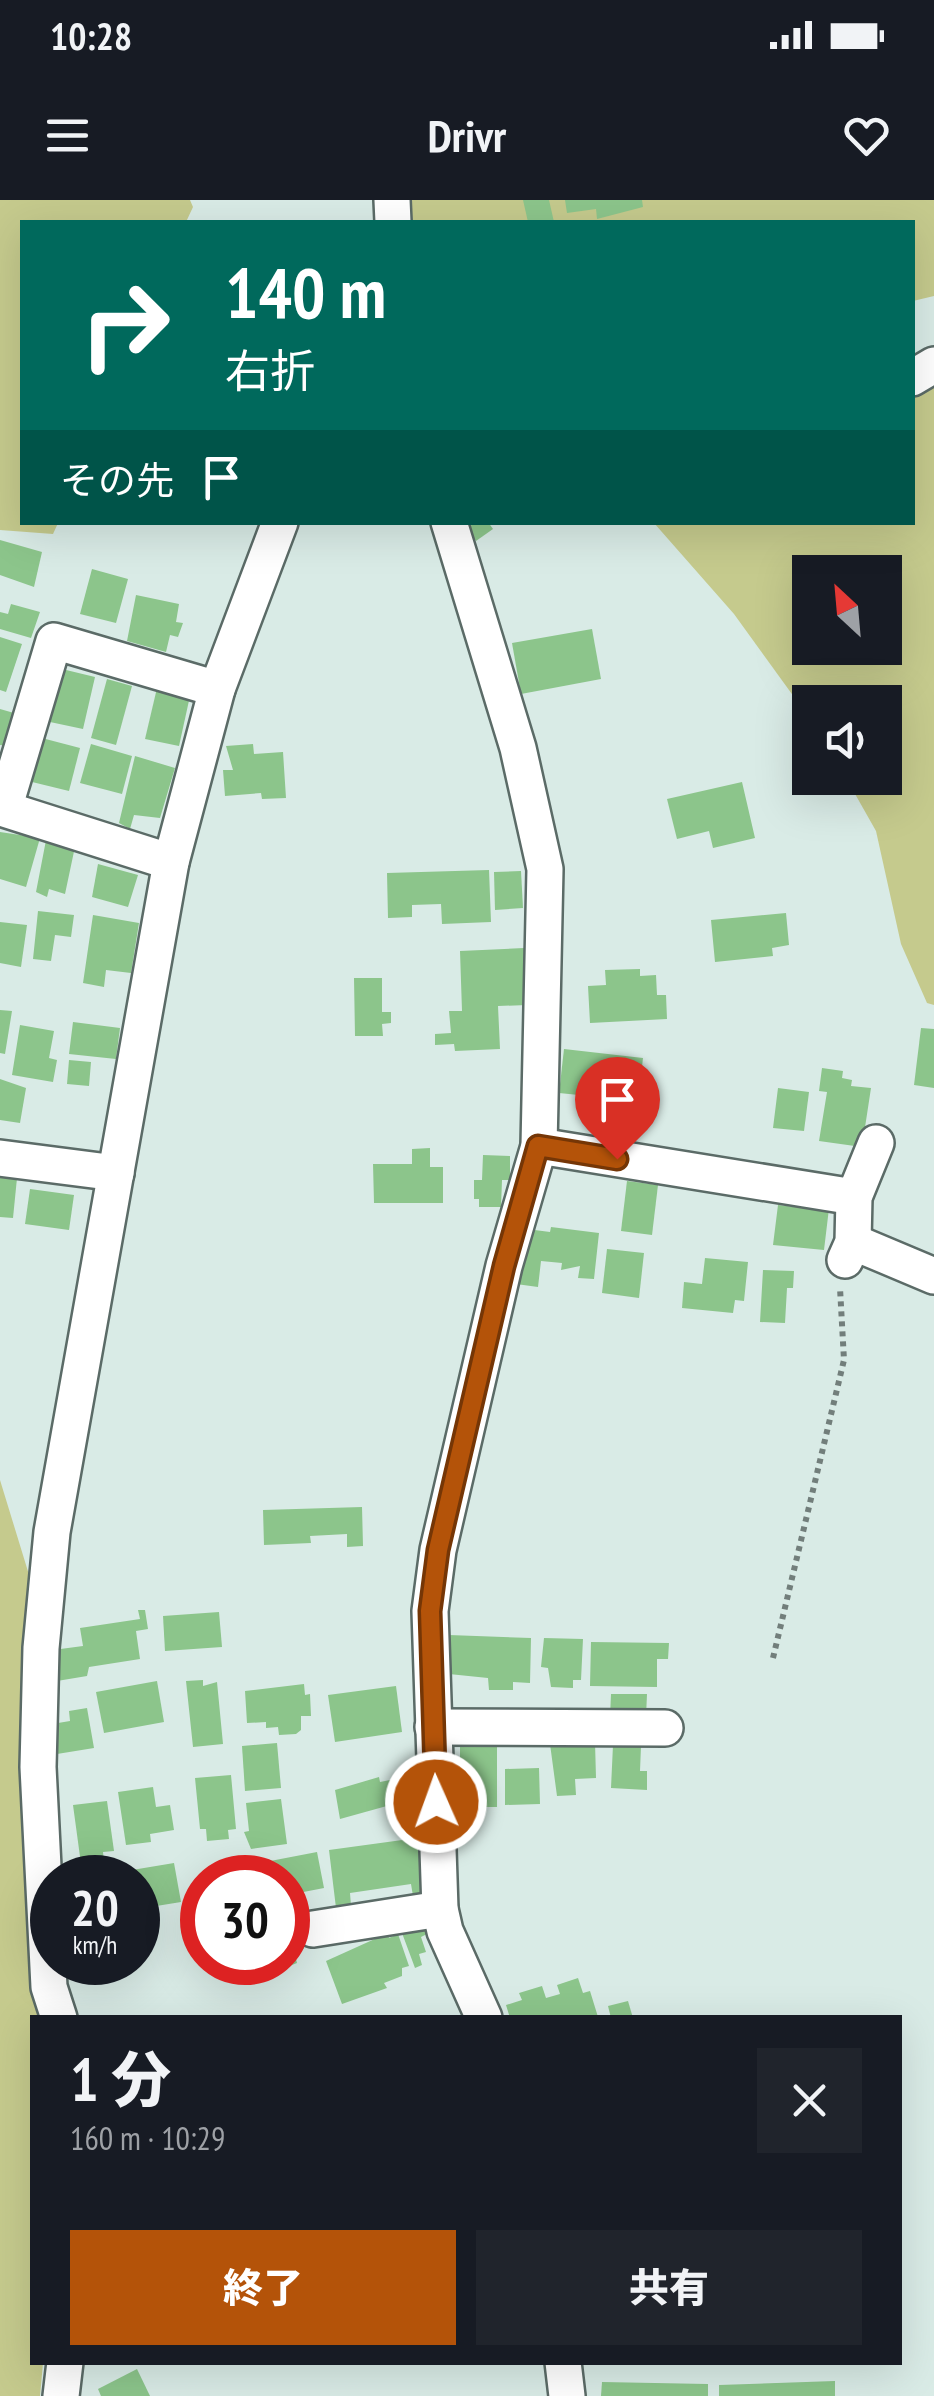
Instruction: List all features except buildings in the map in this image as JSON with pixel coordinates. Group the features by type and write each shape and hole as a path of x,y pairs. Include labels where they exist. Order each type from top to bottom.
{"street":[{"path":"58,2015 50,1987 38,1768 40,1648 55,1514 171,862 218,689 279,525"},
{"path":"450,525 518,748 545,868 538,1146 504,1266 438,1550 430,1611 440,1909 445,1931 483,2015"},
{"path":"171,862 4,809 54,641 218,689"},
{"path":"876,1143 854,1197 849,1251 934,1276"},
{"path":"538,1146 854,1197"},
{"path":"0,1158 116,1173"},
{"path":"433,1727 665,1728"},
{"path":"313,1929 440,1909"},
{"path":"61,2396 65,2365"},
{"path":"563,2365 567,2396"}],"path":[{"path":"772,1658 844,1360 840,1280 849,1251"}],"green space":[{"path":"0,200 190,200 193,207 187,220 20,220 20,525 57,525 53,534 0,530"},
{"path":"398,200 934,200 934,296 915,301 915,220 400,220"},
{"path":"934,378 934,1005 927,1003 901,944 876,831 856,795 902,795 902,685 792,685 792,694 734,614 656,525 915,525 915,387"},
{"path":"0,1480 30,1578 30,1985 41,1985 45,2015 30,2015 30,2365 43,2365 40,2396 0,2396"}],"route":[{"path":"436,1802 430,1611 438,1550 504,1266 538,1146 617,1159"}]}
